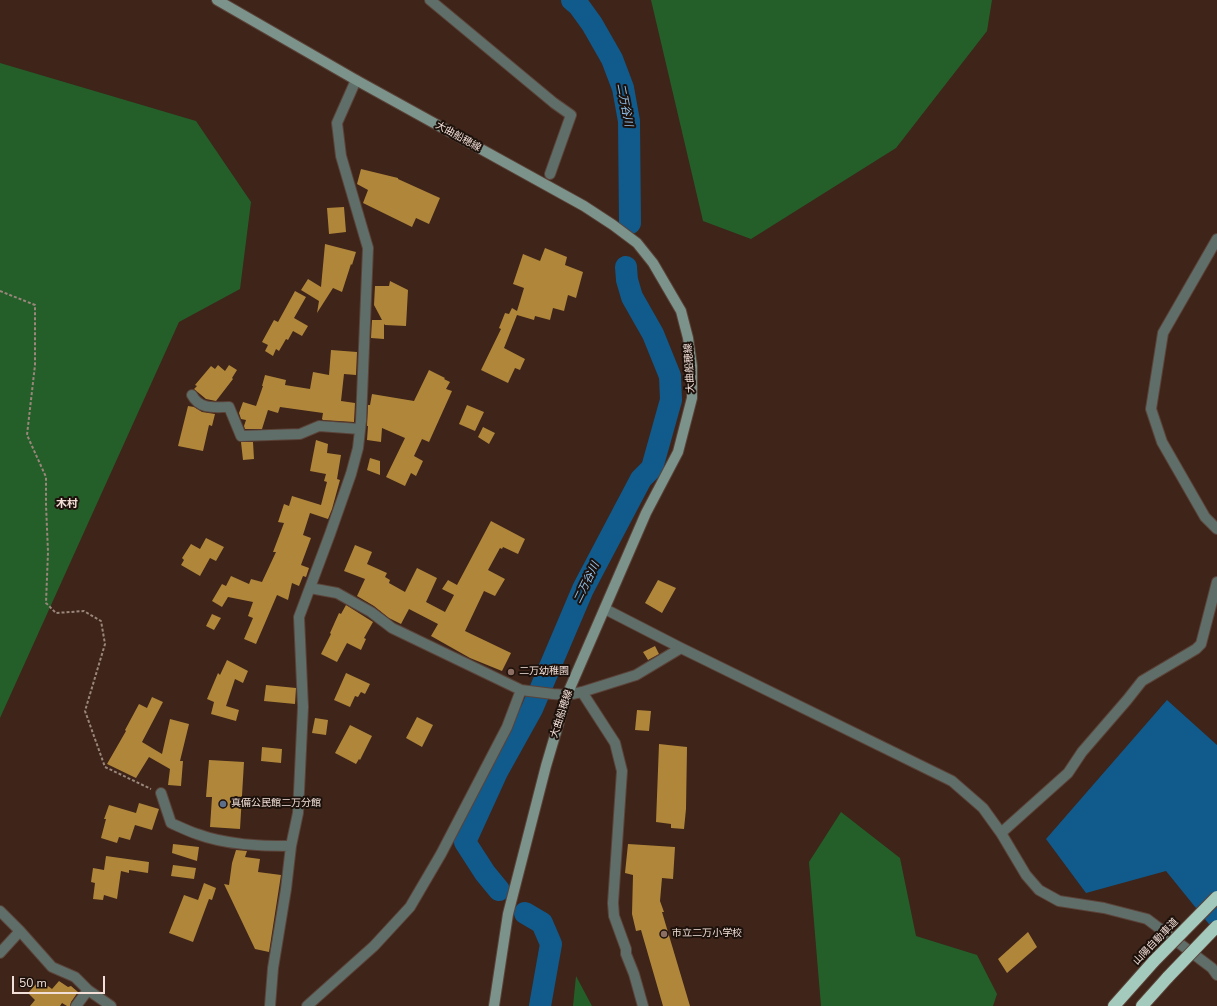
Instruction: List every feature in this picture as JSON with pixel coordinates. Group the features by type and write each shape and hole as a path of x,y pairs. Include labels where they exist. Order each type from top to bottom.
{"highway":[{"name":"山陽自動車道","path":"1114,1006 1154,961 1217,897"},
{"path":"1142,1006 1217,926"}],"main road":[{"name":"大曲船穂線","path":"217,0 356,80 584,206 614,225 637,243 653,263 681,311 688,338 692,366 692,398 686,425 678,452 646,513 567,695 546,766 508,914 494,1006"}],"street":[{"path":"430,0 554,103 571,115 550,174"},
{"path":"270,1006 273,968 286,889 291,846 298,813 303,707 299,617 351,474 358,448 360,429 368,248 341,156 337,123 356,80"},
{"path":"1217,239 1163,333 1151,409 1162,442 1205,517 1217,529"},
{"path":"192,395 196,402 206,407 229,407 241,436 300,434 319,426 360,429"},
{"path":"1001,833 1068,773 1082,752 1142,681 1196,649 1201,644 1217,582"},
{"path":"310,588 337,593 371,612 392,628 521,690 567,695 582,692 636,674 681,648"},
{"path":"605,609 952,782 983,808 1001,833 1026,875 1039,890 1059,901 1104,908 1147,919 1212,968 1217,975"},
{"path":"307,1006 374,946 410,907 440,854 503,734 521,690"},
{"path":"582,692 615,743 622,771 613,903 614,916 626,949 626,954 634,974 643,1006"},
{"path":"161,793 171,823 198,835 228,842 268,846 291,846"},
{"path":"0,911 52,967 75,977 88,990 111,1006"},
{"path":"0,953 20,931"},
{"path":"76,1006 88,990"}],"path":[{"path":"0,291 35,305 35,365 27,435 46,478 48,552 46,603 56,613 84,612 101,621 105,644 85,711 102,760 105,767 161,793"}],"green space":[{"path":"651,0 992,0 987,31 896,148 751,239 703,221"},
{"path":"0,63 196,121 251,202 240,289 179,322 0,718"},
{"path":"841,812 900,858 916,936 977,955 997,994 993,1006 821,1006 809,862"},
{"path":"576,976 592,1006 573,1006"}],"water":[{"path":"1167,700 1217,745 1217,934 1166,871 1086,893 1046,839"}],"building":[{"path":"361,169 398,178 440,198 429,224 416,218 412,227 363,203 368,190 357,184"},
{"path":"344,207 346,232 329,234 327,208"},
{"path":"325,244 356,252 342,292 333,288 317,313 319,301 301,290 308,279 321,287"},
{"path":"545,248 567,257 565,265 583,272 576,298 568,295 564,311 553,308 550,320 535,316 534,320 517,315 504,348 525,359 520,370 515,368 508,383 481,370 501,329 499,328 505,313 509,314 512,308 517,311 524,288 513,284 523,254 540,261"},
{"path":"390,281 408,290 406,326 384,324 384,339 371,338 372,320 382,320 374,305 375,286 389,286"},
{"path":"295,291 306,297 294,318 308,326 302,336 293,331 279,351 276,349 273,356 265,351 268,345 262,342 274,320 278,322"},
{"path":"331,350 357,352 356,375 344,374 341,401 355,403 354,422 323,420 323,413 280,407 278,413 268,410 262,429 245,429 244,426 246,420 241,419 239,413 243,402 256,406 265,375 286,380 285,385 310,389 313,372 329,375"},
{"path":"218,365 225,371 229,365 237,370 232,378 233,379 216,401 206,399 194,389 197,386 195,385 211,366 215,369"},
{"path":"429,370 450,382 446,389 452,391 429,442 422,439 414,456 423,461 416,476 411,473 405,486 386,477 405,438 382,428 381,442 367,440 368,405 370,405 372,394 414,401"},
{"path":"467,405 484,412 475,431 459,424"},
{"path":"188,406 194,407 202,412 215,414 212,426 209,425 203,451 178,446"},
{"path":"483,427 495,433 489,444 478,437"},
{"path":"316,440 328,444 327,453 341,455 337,479 340,480 332,509 328,519 310,513 303,535 311,538 301,565 309,568 306,577 303,576 299,586 292,583 288,600 277,595 256,644 244,639 253,618 248,616 253,602 228,597 222,607 212,601 222,584 226,586 231,576 249,584 251,579 262,582 276,552 273,552 284,523 278,522 284,504 289,506 292,496 321,505 327,482 324,481 326,474 310,471"},
{"path":"241,442 253,442 254,459 243,460"},
{"path":"370,458 380,461 380,475 367,470"},
{"path":"491,521 525,539 518,554 503,547 502,549 500,548 488,570 505,579 495,596 484,591 465,631 511,653 502,671 470,658 431,636 438,624 409,609 401,624 389,618 374,606 357,596 365,579 344,571 355,545 372,552 367,564 387,573 385,577 390,580 389,583 405,592 417,568 437,578 426,602 445,612 454,595 442,589 448,580 457,585"},
{"path":"206,538 224,547 216,561 210,558 200,576 181,565 184,560 182,558 191,544 200,549"},
{"path":"658,580 676,588 662,613 645,603"},
{"path":"346,605 373,622 364,638 366,639 361,650 347,643 337,662 321,654 339,613 341,614"},
{"path":"212,614 221,618 214,630 206,626"},
{"path":"655,646 659,654 648,660 643,652"},
{"path":"227,660 248,671 243,683 235,679 226,706 239,710 236,721 211,714 214,702 207,699 218,673 220,675"},
{"path":"346,673 370,684 365,694 361,692 358,697 355,696 350,707 334,700"},
{"path":"266,685 296,688 295,704 264,701"},
{"path":"152,697 163,702 142,742 162,754 170,719 189,724 180,761 183,761 181,786 168,785 170,769 149,757 136,778 107,764 126,731 125,730 139,704 147,708"},
{"path":"637,710 651,711 649,731 635,730"},
{"path":"417,717 433,725 422,747 406,738"},
{"path":"315,718 328,720 326,735 312,733"},
{"path":"350,725 372,736 360,760 359,759 356,764 335,753"},
{"path":"659,744 687,747 686,809 684,829 671,828 671,824 656,822"},
{"path":"262,747 282,749 281,763 261,761"},
{"path":"209,760 244,762 240,829 210,827 212,797 206,797"},
{"path":"139,803 159,809 152,830 135,825 130,840 119,837 117,843 101,838 106,819 104,819 109,805 136,813"},
{"path":"173,844 199,847 197,861 172,853"},
{"path":"628,844 675,847 673,879 662,878 660,901 690,1006 663,1006 641,930 636,931 632,914 633,875 625,873"},
{"path":"236,850 247,851 245,857 260,859 258,872 281,875 269,952 255,949 224,884 229,885 232,863"},
{"path":"106,856 149,862 148,873 129,870 129,873 121,871 117,899 104,895 103,900 93,899 95,883 91,882 93,868 104,870"},
{"path":"173,865 196,868 194,879 171,876"},
{"path":"204,883 216,888 212,900 209,899 193,942 169,933 184,895 198,900"},
{"path":"1028,932 1037,947 1007,973 998,959"},
{"path":"59,981 68,987 71,986 78,992 70,1006 62,1003 60,1006 30,1006 35,1000 28,993 38,982 46,988 48,986 52,989"}],"waterway":[{"name":"二万谷川","path":"572,0 579,6 592,24 612,59 623,88 629,121 630,223"},
{"name":"二万谷川","path":"499,890 485,873 465,842 497,772 532,709 583,589 641,479 652,468 671,400 670,376 653,334 632,297 627,280 626,267"},
{"name":"二万谷川","path":"525,913 542,923 551,944 540,1006"}],"place":[{"name":"二万幼稚園","path":"511,672"},
{"name":"真備公民館二万分館","path":"223,804"},
{"name":"市立二万小学校","path":"664,934"}],"district":[{"name":"木村","path":"67,504"}]}
